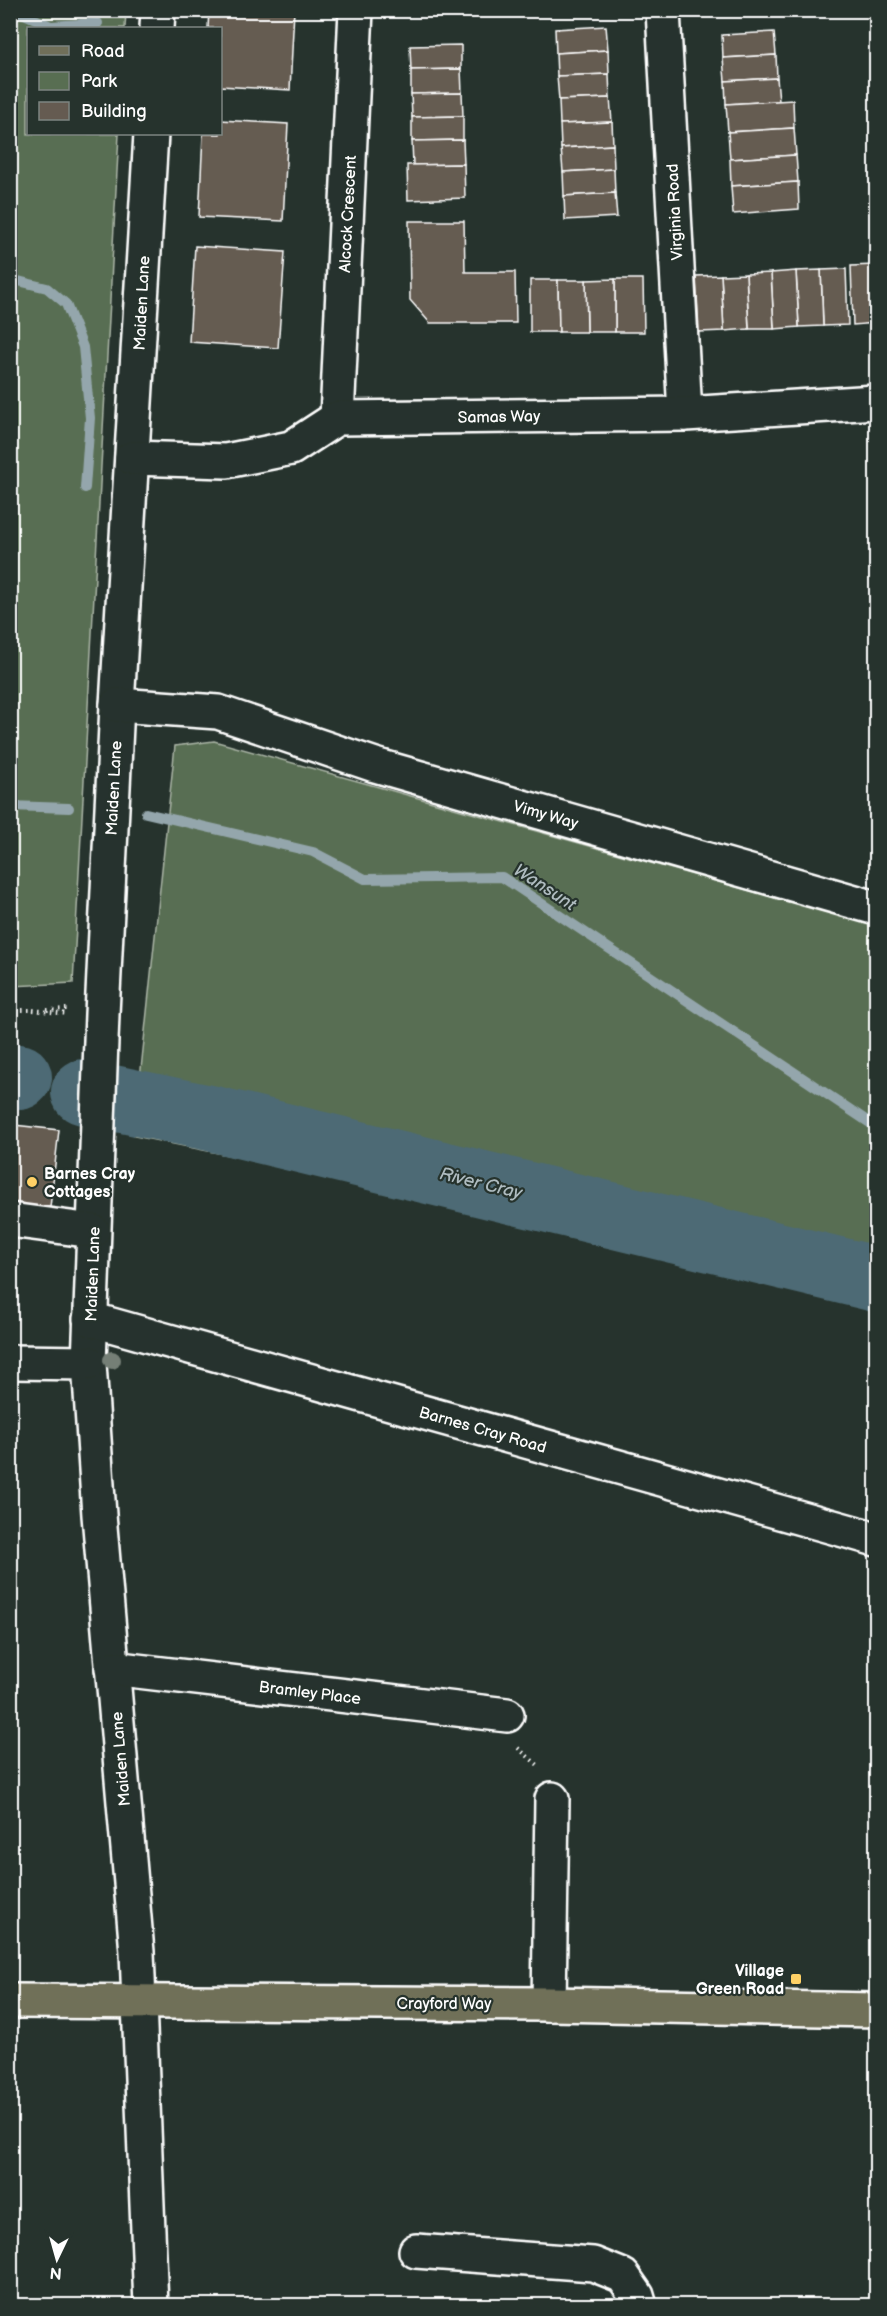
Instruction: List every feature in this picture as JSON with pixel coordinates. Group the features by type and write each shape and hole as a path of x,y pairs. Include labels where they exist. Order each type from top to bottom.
{"main road":[{"name":"Crayford Way","path":"10,2001 549,2004 876,2010"}],"street":[{"path":"157,27 158,10"},
{"name":"Alcock Crescent","path":"337,418 356,10"},
{"name":"Virginia Road","path":"663,10 685,414"},
{"name":"Maiden Lane","path":"151,135 117,705 100,1052 89,1363 140,2001 151,2306"},
{"name":"Samas Way","path":"337,418 685,414 876,402"},
{"path":"132,458 226,461 291,448 337,418"},
{"name":"Vimy Way","path":"117,705 218,712 375,765 876,908"},
{"path":"10,1220 93,1231"},
{"name":"Barnes Cray Road","path":"90,1319 876,1539"},
{"path":"10,1362 89,1363"},
{"name":"Bramley Place","path":"112,1668 507,1716"},
{"path":"549,2004 552,1799"},
{"path":"416,2252 593,2265 623,2276 637,2296 640,2306"}],"path":[{"path":"10,1010 70,1009 76,1015"},
{"path":"507,1716 518,1749 545,1771 552,1799"}],"green space":[{"path":"10,11 126,11 125,27 27,27 27,135 119,135 73,983 11,986"},
{"path":"214,741 876,926 876,1287 134,1136 175,746"}],"building":[{"path":"209,10 294,10 290,90 222,86 222,27 208,27"},
{"path":"606,26 608,50 556,53 555,29"},
{"path":"774,32 776,55 723,58 722,35"},
{"path":"876,39 876,63 873,63 870,40"},
{"path":"461,45 461,69 411,70 410,46"},
{"path":"608,50 609,74 557,76 556,53"},
{"path":"776,55 777,78 725,81 723,58"},
{"path":"873,63 876,63 876,87 875,87"},
{"path":"461,69 462,93 411,94 411,70"},
{"path":"609,74 610,98 559,100 557,76"},
{"path":"777,78 779,101 726,104 725,81"},
{"path":"462,93 463,116 412,117 411,94"},
{"path":"610,98 612,122 560,124 559,100"},
{"path":"793,100 794,128 728,132 726,104"},
{"path":"463,116 463,140 412,141 412,117"},
{"path":"222,120 288,124 283,221 199,217 203,135 222,135"},
{"path":"612,122 613,145 561,148 560,124"},
{"path":"794,128 796,155 730,159 728,132"},
{"path":"463,140 464,164 413,165 412,141"},
{"path":"613,145 614,169 563,172 561,148"},
{"path":"796,155 798,182 731,186 730,159"},
{"path":"464,164 465,198 408,200 407,165"},
{"path":"614,169 615,193 564,196 563,172"},
{"path":"798,182 799,209 733,214 731,186"},
{"path":"615,193 617,217 565,220 564,196"},
{"path":"409,221 464,221 465,272 515,272 516,323 430,323 410,300"},
{"path":"195,246 285,252 278,348 189,342"},
{"path":"875,265 876,323 853,325 851,266"},
{"path":"846,269 848,325 823,326 821,270"},
{"path":"821,270 823,326 799,327 796,271"},
{"path":"796,271 799,327 774,329 771,273"},
{"path":"771,273 774,329 749,329 746,274"},
{"path":"746,274 749,329 724,331 721,275"},
{"path":"721,275 724,331 699,332 696,276"},
{"path":"615,279 643,279 644,332 615,332"},
{"path":"615,279 615,332 587,332 586,280"},
{"path":"530,280 558,280 559,332 530,332"},
{"path":"558,280 586,280 587,332 559,332"},
{"name":"Barnes Cray Cottages","path":"14,1125 59,1130 49,1216 10,1212 10,1151"},
{"path":"410,2300 464,2300 464,2306 410,2306"}],"waterway":[{"path":"15,10 51,26 98,23"},
{"path":"10,279 47,288 66,304 83,347 90,418 85,488"},
{"name":"Wansunt","path":"10,806 69,808"},
{"name":"Wansunt","path":"146,813 313,852 365,879 502,877 876,1127"},
{"name":"River Cray","path":"10,1076 19,1077"},
{"name":"River Cray","path":"84,1092 210,1118 876,1279"}],"place":[{"name":"Barnes Cray Cottages","path":"32,1182"},
{"name":"Village Green Road","path":"796,1979"}]}
